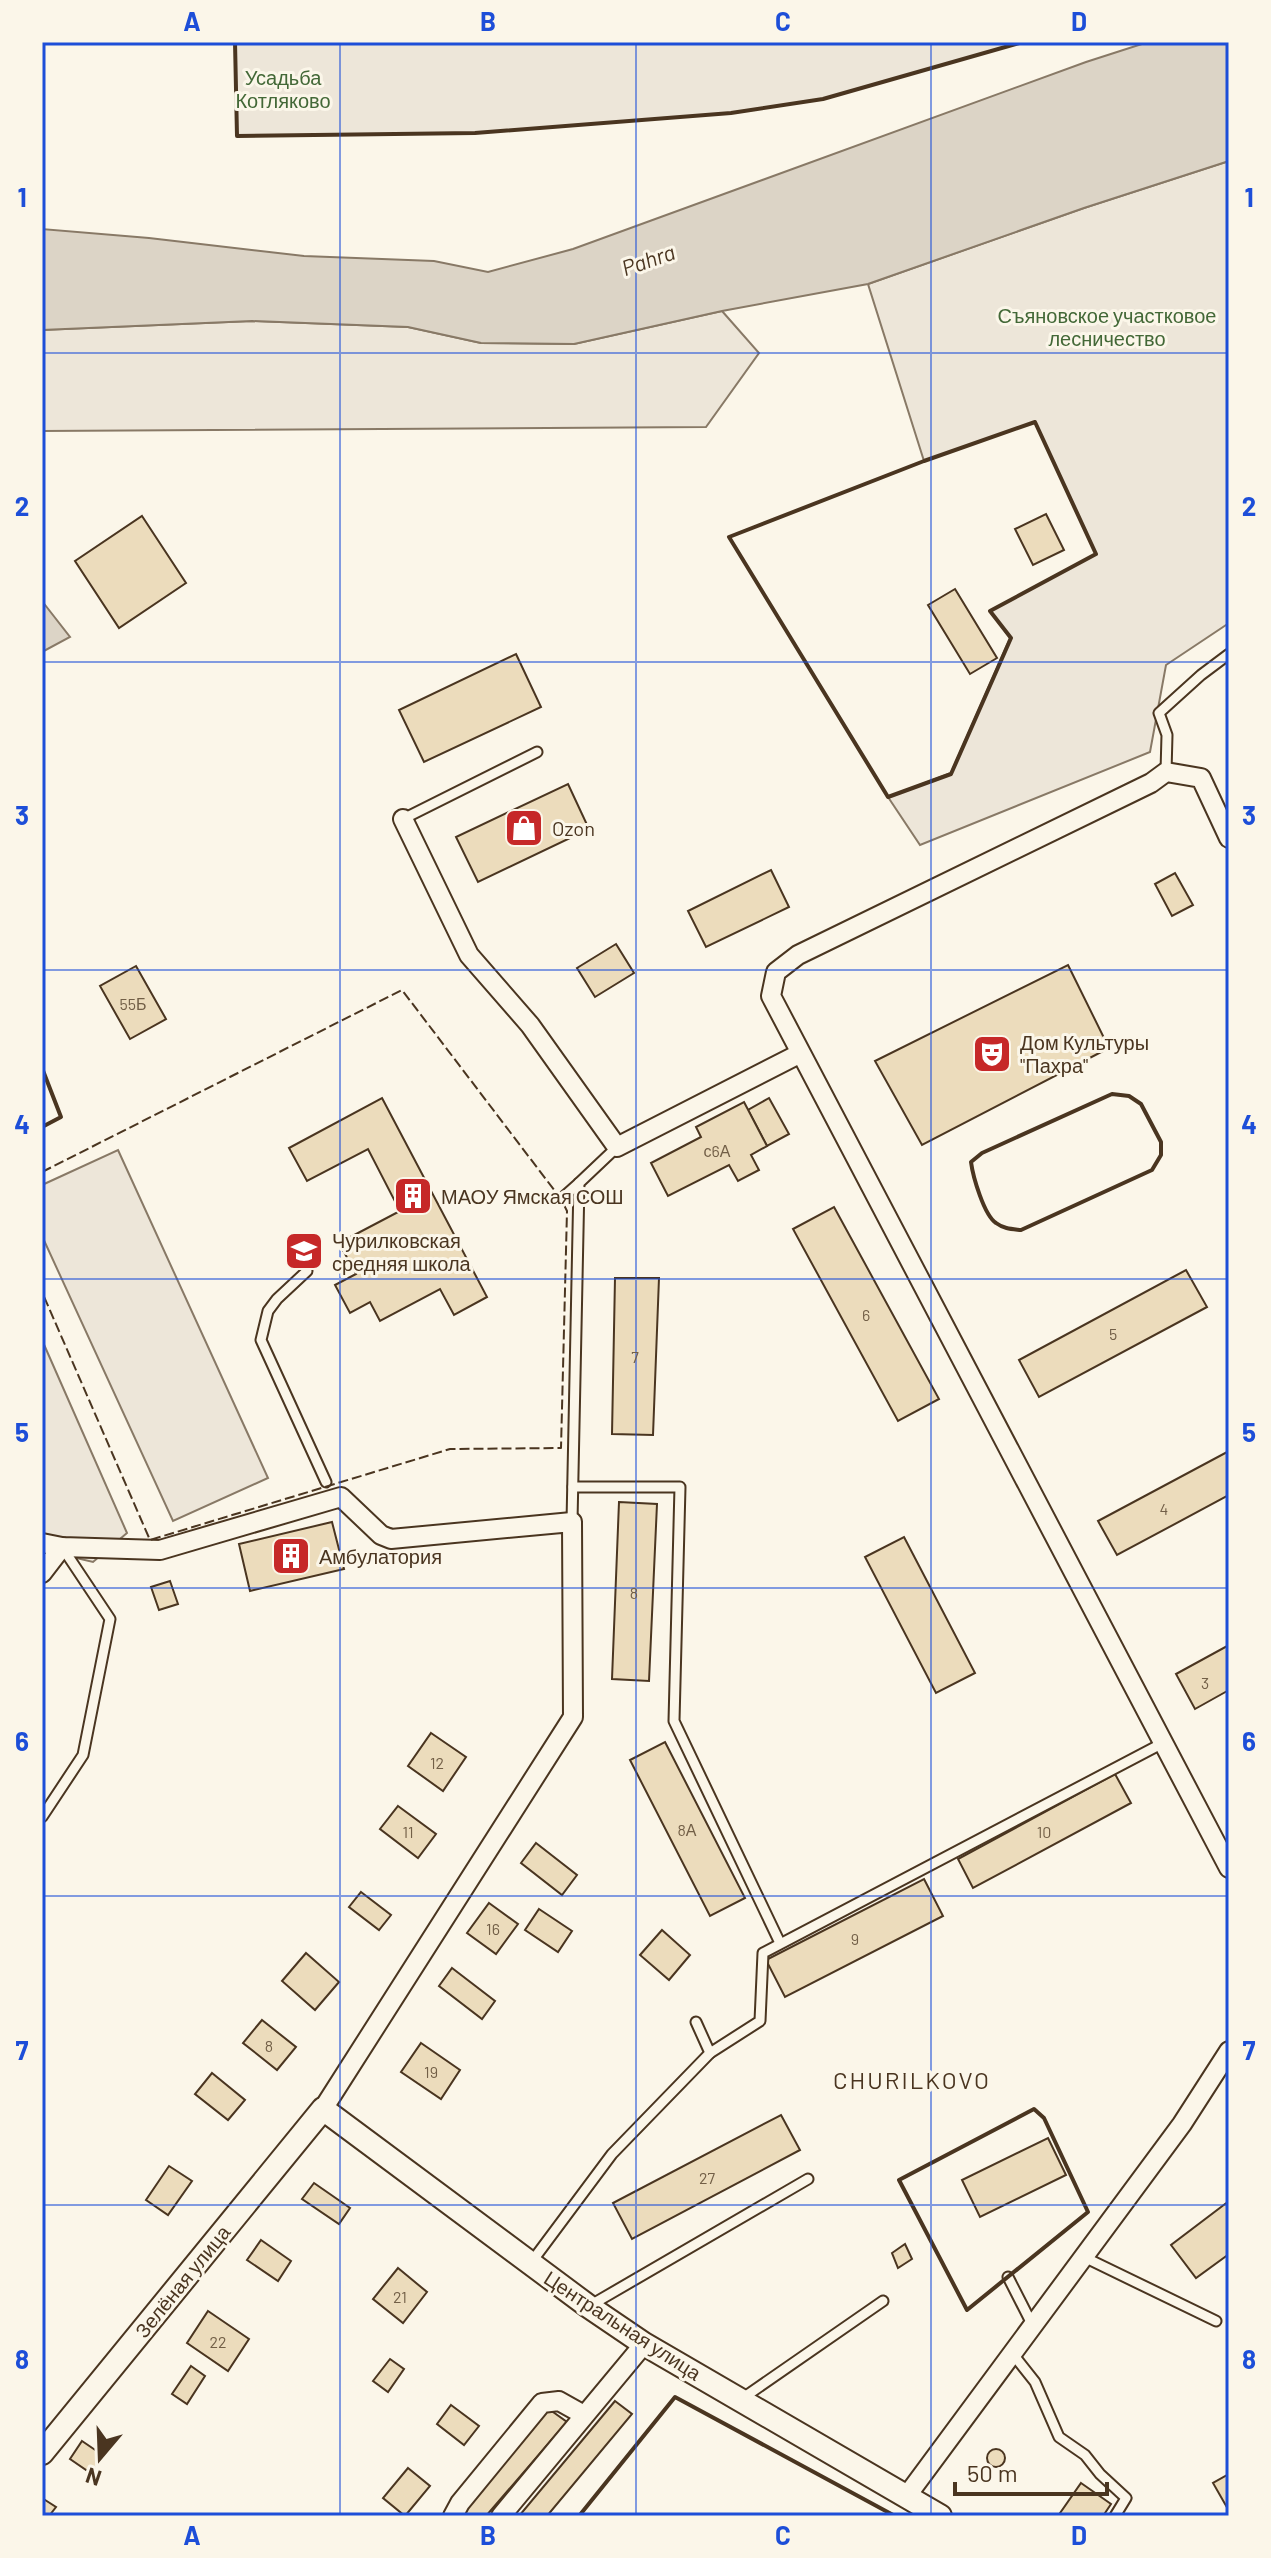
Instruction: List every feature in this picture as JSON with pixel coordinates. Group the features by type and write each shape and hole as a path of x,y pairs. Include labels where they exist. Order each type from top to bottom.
{"street":[{"path":"1229,838 1201,778 1166,772 1137,790 798,955 776,972 771,996 1229,1868"},
{"path":"403,819 469,955 530,1025 617,1147 799,1054"},
{"path":"42,1543 62,1547 160,1550 341,1497 381,1535 391,1539 572,1522 573,1717 323,2109"},
{"path":"42,1573 62,1547"},
{"path":"906,2497 1182,2124 1229,2051"},
{"name":"Центральная улица","path":"323,2109 530,2264 644,2344 940,2516"},
{"name":"Зелёная улица","path":"42,2453 323,2109"},
{"path":"501,2516 644,2344"},
{"path":"453,2516 460,2503 542,2403 559,2401 584,2415"}],"lane":[{"path":"1166,772 1167,735 1159,713 1229,654"},
{"path":"403,819 537,752"},
{"path":"561,1199 617,1147"},
{"path":"572,1522 579,1183"},
{"path":"307,1271 268,1311 261,1340 326,1482"},
{"path":"573,1487 680,1487 674,1721 780,1943"},
{"path":"42,1817 83,1755 110,1619 62,1547"},
{"path":"530,2264 612,2154 710,2053 760,2021 763,1953 1163,1743"},
{"path":"696,2022 710,2053"},
{"path":"588,2306 808,2179"},
{"path":"1084,2257 1216,2321"},
{"path":"1008,2277 1033,2326"},
{"path":"740,2400 883,2301"},
{"path":"1012,2353 1035,2382 1059,2437 1085,2455 1126,2498 1115,2516"}],"green space":[{"name":"Усадьба Котляково","path":"235,42 1022,42 823,99 731,113 475,133 237,136"},
{"name":"Съяновское участковое лесничество","path":"1229,161 1229,623 1166,665 1150,752 920,845 888,797 951,773 1010,638 990,611 1096,554 1035,422 924,461 868,284"},
{"path":"722,311 759,353 706,427 42,431 42,330 252,321 408,327 481,343 574,344"},
{"path":"118,1150 268,1478 173,1521 42,1236 42,1185"},
{"path":"42,1340 127,1533 93,1562 42,1550"}],"water":[{"name":"Pahra","path":"1148,42 1229,42 1229,161 868,284 722,311 574,344 481,343 408,327 252,321 42,330 42,229 304,256 434,261 488,272 573,249"},
{"path":"42,601 70,637 42,652"}],"building":[{"path":"1046,514 1064,550 1033,565 1015,529"},
{"path":"142,516 186,583 119,628 75,561"},
{"path":"955,589 997,658 970,674 928,605"},
{"path":"516,654 541,707 424,762 399,710"},
{"path":"568,784 589,829 478,882 456,837"},
{"path":"771,870 789,907 706,947 688,911"},
{"path":"1175,873 1193,905 1172,916 1155,884"},
{"path":"616,944 634,973 595,997 577,968"},
{"name":"Дом Культуры \"Пахра\"","path":"1068,965 1109,1048 922,1145 875,1061"},
{"path":"136,966 166,1019 130,1039 100,986"},
{"name":"МАОУ Ямская СОШ","path":"382,1098 487,1297 454,1315 440,1289 380,1321 370,1302 350,1313 335,1285 356,1274 339,1243 400,1211 368,1149 307,1181 289,1148"},
{"path":"769,1098 789,1134 767,1146 748,1110"},
{"path":"744,1102 767,1146 751,1155 759,1170 738,1181 729,1165 668,1196 651,1163 701,1137 696,1127"},
{"path":"834,1207 939,1399 898,1421 793,1229"},
{"path":"1186,1270 1207,1307 1039,1397 1019,1360"},
{"path":"615,1278 659,1278 653,1435 612,1434"},
{"path":"1229,1451 1229,1495 1117,1555 1098,1521"},
{"path":"619,1502 657,1504 649,1681 612,1679"},
{"name":"Амбулатория","path":"332,1522 344,1569 250,1591 239,1544"},
{"path":"904,1537 975,1673 936,1693 865,1557"},
{"path":"170,1581 178,1604 159,1610 151,1587"},
{"path":"1229,1645 1229,1690 1195,1709 1176,1674"},
{"path":"431,1733 466,1757 443,1791 408,1766"},
{"path":"665,1742 745,1898 710,1916 630,1760"},
{"path":"1115,1774 1131,1803 973,1888 958,1859"},
{"path":"398,1806 436,1834 418,1858 380,1829"},
{"path":"536,1843 577,1875 562,1895 521,1863"},
{"path":"924,1879 943,1916 785,1997 766,1960"},
{"path":"361,1892 391,1915 379,1930 349,1907"},
{"path":"489,1903 518,1924 496,1954 467,1933"},
{"path":"539,1909 572,1931 558,1952 525,1930"},
{"path":"662,1930 690,1955 669,1980 640,1955"},
{"path":"306,1953 339,1982 315,2010 282,1981"},
{"path":"452,1968 495,2001 482,2019 439,1986"},
{"path":"262,2020 296,2047 277,2070 243,2043"},
{"path":"421,2043 460,2070 441,2099 401,2072"},
{"path":"212,2073 245,2100 228,2120 195,2094"},
{"path":"781,2115 800,2150 632,2239 613,2203"},
{"path":"1048,2138 1066,2175 980,2217 962,2180"},
{"path":"169,2166 192,2181 168,2215 146,2200"},
{"path":"314,2183 350,2208 339,2224 302,2199"},
{"path":"1229,2201 1229,2254 1196,2278 1171,2245"},
{"path":"261,2240 291,2261 278,2281 247,2260"},
{"path":"905,2244 912,2259 898,2268 892,2253"},
{"path":"398,2268 427,2292 403,2323 373,2299"},
{"path":"208,2311 249,2339 228,2371 187,2343"},
{"path":"390,2359 404,2369 388,2392 373,2381"},
{"path":"191,2366 205,2376 187,2404 172,2394"},
{"path":"615,2401 632,2414 547,2516 519,2516"},
{"path":"451,2405 479,2426 464,2445 437,2424"},
{"path":"546,2407 567,2422 486,2516 466,2516 463,2513"},
{"path":"82,2441 104,2456 92,2474 70,2459"},
{"path":"992,2449 1000,2449 1005,2458 1003,2465 992,2467 987,2462 987,2454"},
{"path":"408,2468 430,2486 405,2516 383,2498"},
{"path":"1229,2474 1229,2511 1213,2483"},
{"path":"1081,2483 1111,2504 1103,2516 1058,2516"},
{"path":"42,2498 56,2507 49,2516 42,2516"}],"fence":[{"path":"42,1172 402,990 567,1211 561,1448 450,1449 150,1540 42,1292"}],"wall":[{"path":"235,42 237,136 475,133 731,113 823,99 1023,42"},
{"path":"1035,422 1096,554 990,611 1011,638 951,774 888,797 729,537 924,461 1035,422"},
{"path":"42,1068 61,1117 42,1127"},
{"path":"1112,1094 1129,1096 1141,1104 1161,1142 1161,1155 1152,1170 1021,1230 996,1223 983,1204 971,1162 982,1153 1112,1094"},
{"path":"1034,2109 1044,2118 1088,2212 967,2310 899,2180 1034,2109"},
{"path":"579,2516 675,2397 895,2516"}],"place":[{"name":"Ozon","path":"524,828"},
{"name":"Дом Культуры \"Пахра\"","path":"992,1054"},
{"name":"МАОУ Ямская СОШ","path":"413,1196"},
{"name":"Чурилковская средняя школа","path":"304,1251"},
{"name":"Амбулатория","path":"291,1556"}],"district":[{"name":"CHURILKOVO","path":"912,2079"}]}
